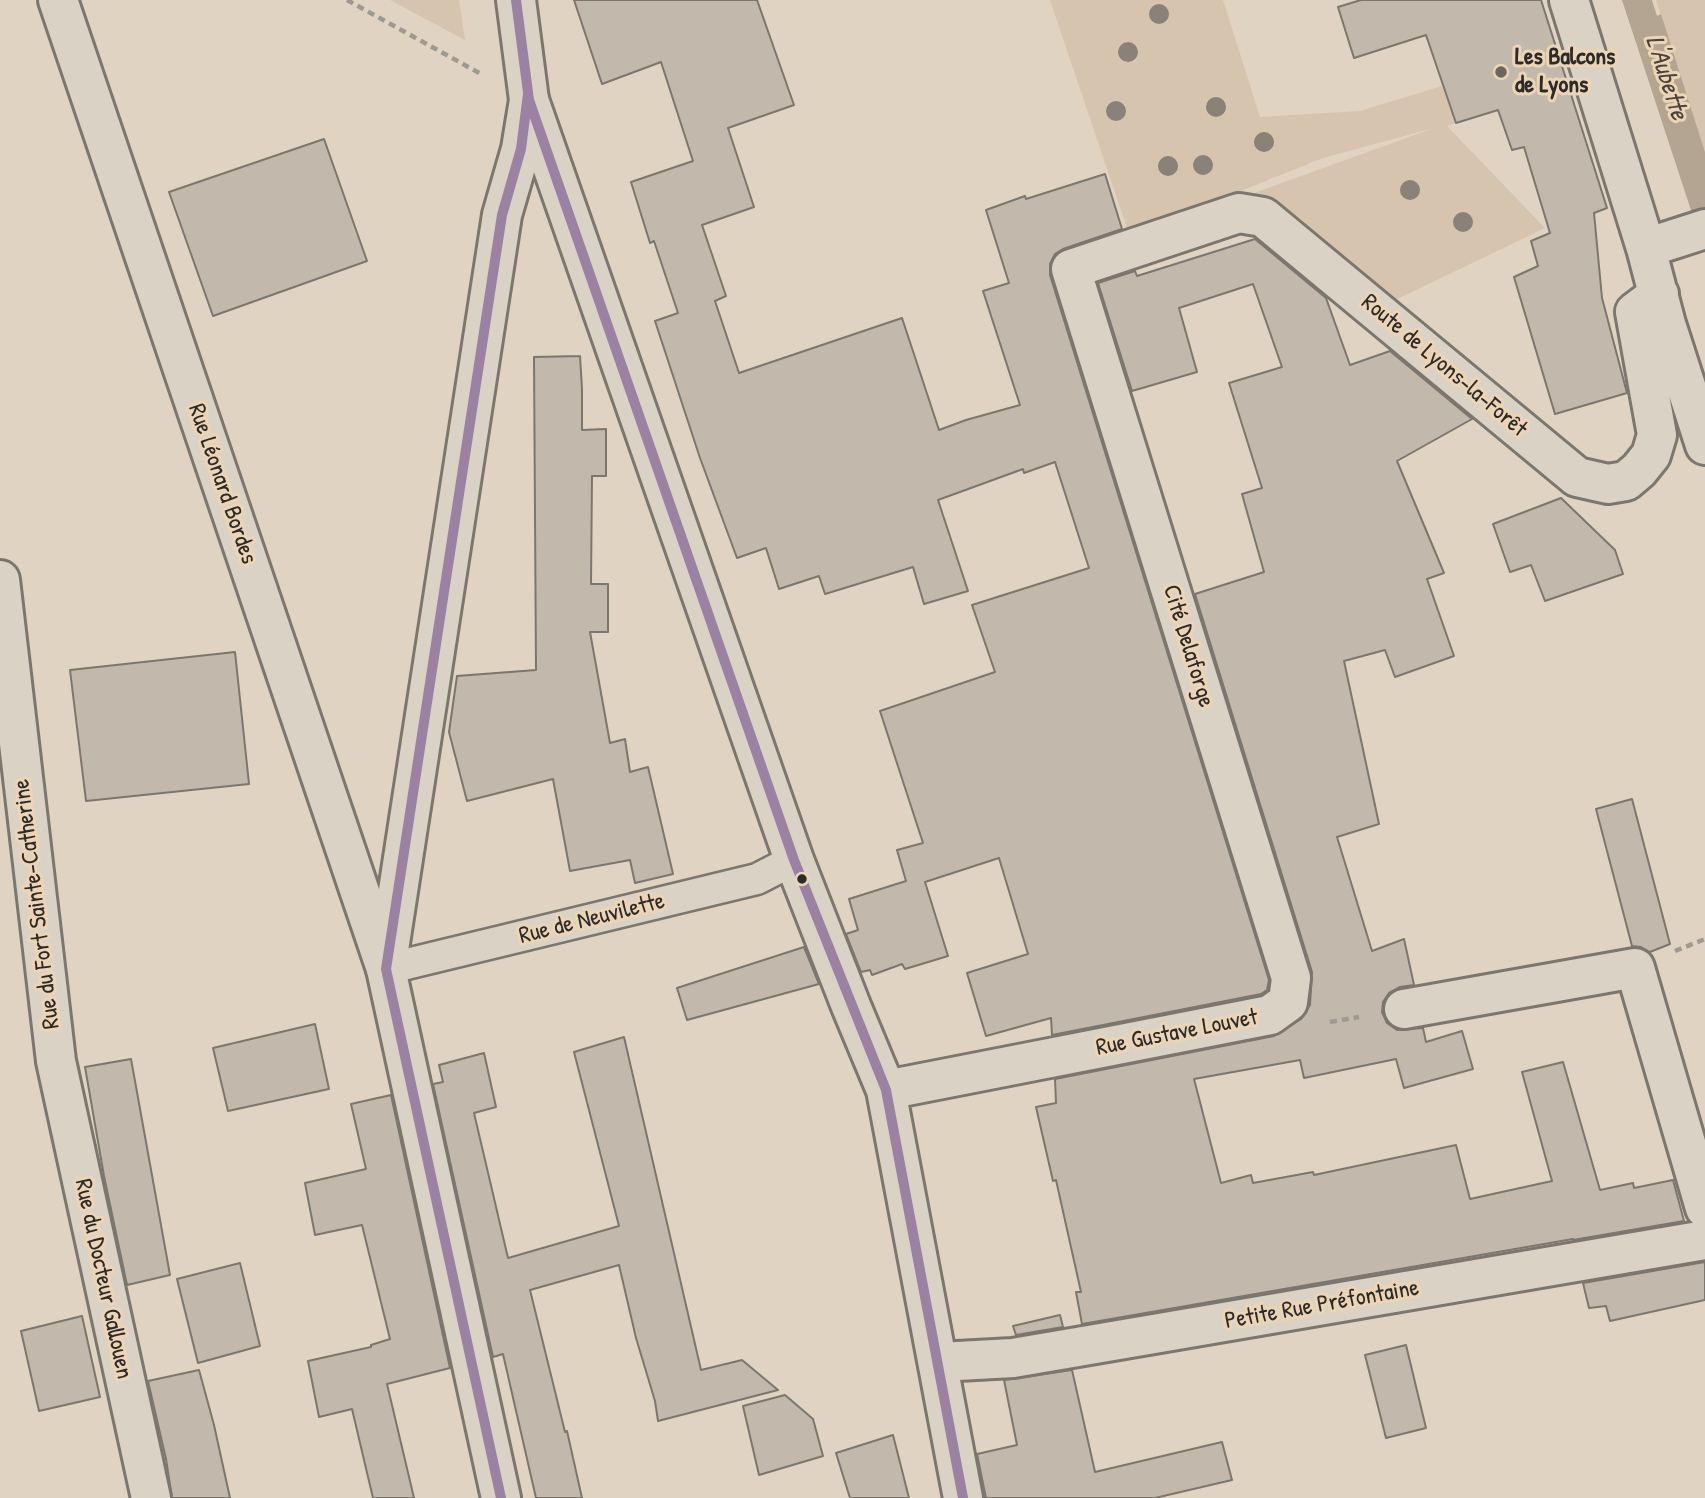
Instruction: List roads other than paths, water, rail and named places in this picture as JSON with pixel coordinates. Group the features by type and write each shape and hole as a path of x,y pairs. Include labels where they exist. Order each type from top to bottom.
{"street":[{"name":"Rue Léonard Bordes","path":"58,0 386,969"},
{"path":"516,0 528,100 793,860 886,1090 963,1498"},
{"path":"1569,0 1705,445"},
{"path":"501,1498 386,969 502,215 521,149 528,100"},
{"name":"Route de Lyons-la-Forêt","path":"1070,269 1239,213 1263,218 1577,477 1608,484 1626,481 1639,470 1651,455 1657,435 1635,312 1659,294"},
{"path":"1646,248 1696,232"},
{"name":"Cité Delaforge","path":"1070,269 1291,978 1289,1002 1270,1015"},
{"name":"Rue du Fort Sainte-Catherine","path":"0,580 55,1061"},
{"path":"1404,1009 1635,968 1705,1208"},
{"name":"Rue Gustave Louvet","path":"886,1090 1270,1015"},
{"name":"Rue du Docteur Gallouen","path":"55,1061 151,1498"},
{"name":"Petite Rue Préfontaine","path":"939,1362 1013,1358 1705,1240"}],"lane":[{"name":"Rue de Neuvilette","path":"386,969 757,878 793,860"}],"water":[{"name":"L'Aubette","path":"1622,0 1652,0 1657,16 1661,14 1705,152 1705,253"}],"place":[{"name":"Les Balcons de Lyons","path":"1501,72"}]}
